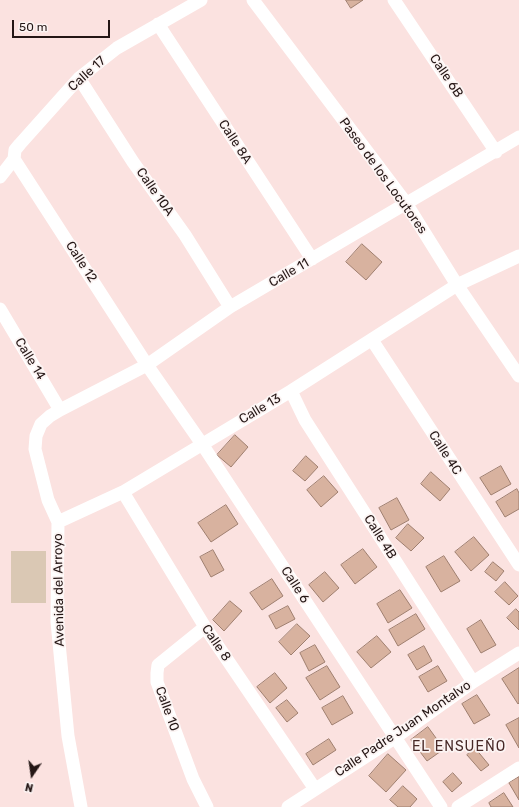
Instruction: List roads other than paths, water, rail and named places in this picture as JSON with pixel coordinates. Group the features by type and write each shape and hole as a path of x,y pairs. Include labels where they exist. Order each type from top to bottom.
{"street":[{"name":"Calle 17","path":"0,178 14,159 15,150 79,78 116,48 201,0"},
{"name":"Paseo de los Locutores","path":"253,0 406,203 457,285 519,376"},
{"name":"Calle 6B","path":"394,0 496,152"},
{"name":"Calle 8A","path":"158,24 312,259"},
{"name":"Calle 10A","path":"79,78 133,162 185,235 230,307"},
{"name":"Calle 11","path":"60,410 147,366 230,307 406,203 496,152 519,137"},
{"name":"Calle 12","path":"14,159 147,366"},
{"name":"Calle 13","path":"58,522 123,492 291,391 457,285 519,256"},
{"name":"Calle 14","path":"0,309 60,410"},
{"name":"Calle 4C","path":"372,340 519,565"},
{"name":"Calle 6","path":"147,366 202,444 396,737 440,807"},
{"name":"Calle 4B","path":"291,391 310,426 473,682"},
{"name":"Avenida del Arroyo","path":"60,410 41,424 36,436 35,449 48,500 58,522 57,622 68,736 81,807"},
{"name":"Calle 8","path":"123,492 205,627 315,789"},
{"name":"Calle 10","path":"205,627 158,665 156,673 157,682 193,779 207,807"},
{"name":"Calle Padre Juan Montalvo","path":"288,807 396,737 473,682 519,653"},
{"path":"458,807 519,768"}],"district":[{"name":"EL ENSUEÑO","path":"459,747"}]}
